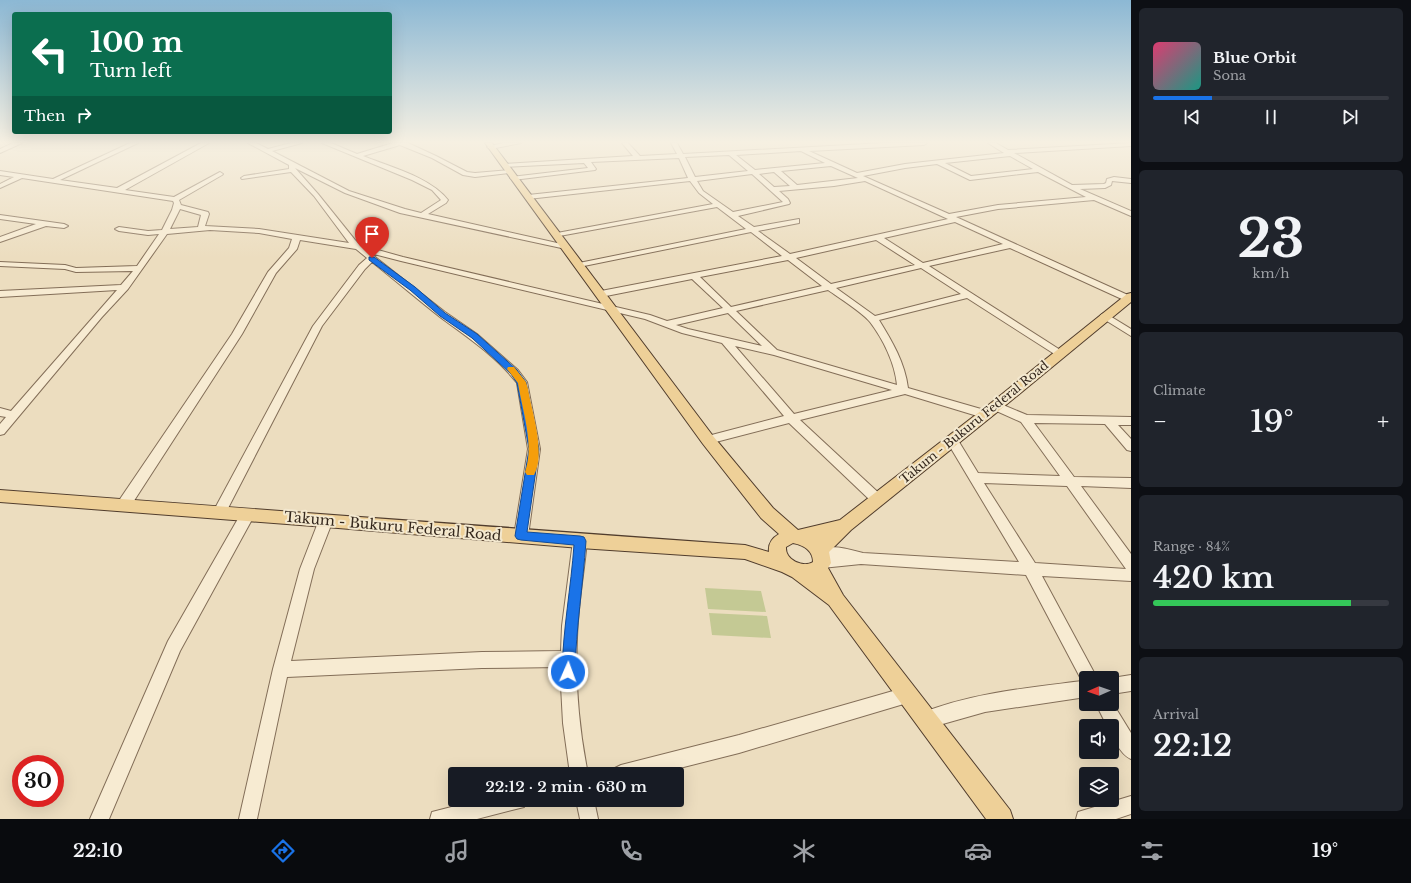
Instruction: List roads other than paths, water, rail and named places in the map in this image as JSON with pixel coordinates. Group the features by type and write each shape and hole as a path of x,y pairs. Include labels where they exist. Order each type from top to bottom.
{"main road":[{"path":"516,181 708,440 767,513 770,524 787,540 811,542 820,558 836,601"},
{"name":"Takum - Bukuru Federal Road","path":"820,558 845,525 1129,297"},
{"name":"Takum - Bukuru Federal Road","path":"1,498 248,514 580,541 745,552 792,568"},
{"path":"745,552 845,525"},
{"path":"787,540 777,552 780,559 836,601 1001,819"},
{"path":"792,568 814,571 820,558"}],"street":[{"path":"0,186 11,181"},
{"path":"63,181 119,190 176,202 205,214 201,229"},
{"path":"119,190 135,181"},
{"path":"0,430 96,317 125,287 163,233 176,202 209,181"},
{"path":"304,181 346,236 442,314 474,336 510,368 522,382 534,449 521,536"},
{"path":"327,181 347,192 404,211 566,247"},
{"path":"418,181 434,189 445,200 441,205 422,215"},
{"path":"528,197 663,181"},
{"path":"693,181 700,192 873,319 896,361 902,377 902,391"},
{"path":"731,215 787,203 786,200 763,181"},
{"path":"789,181 797,188"},
{"path":"773,189 797,188 848,181"},
{"path":"870,181 1129,297"},
{"path":"1059,181 1131,214"},
{"path":"1070,187 1105,186 1109,184 1109,181"},
{"path":"947,217 998,207 1095,198"},
{"path":"557,235 718,205"},
{"path":"0,216 64,226"},
{"path":"601,294 789,257 955,220"},
{"path":"579,265 796,221"},
{"path":"0,240 45,223"},
{"path":"119,229 135,232 163,233 201,229 259,231 360,247 401,259 461,272 647,318 685,331 774,352 902,391 1024,419 1131,421"},
{"path":"123,506 237,334 272,272 293,249 297,236"},
{"path":"877,237 1060,352"},
{"path":"667,324 1011,245"},
{"path":"219,512 318,326 362,267 372,258"},
{"path":"0,264 60,267 76,270 138,268"},
{"path":"693,275 774,352"},
{"path":"0,294 125,287"},
{"path":"873,319 968,295"},
{"path":"1105,316 1131,333"},
{"path":"726,341 791,418 876,499"},
{"path":"708,440 902,391"},
{"path":"0,412 13,415"},
{"path":"1024,419 1071,481 1131,565"},
{"path":"1108,421 1131,447"},
{"path":"952,440 1030,568 1085,671"},
{"path":"974,478 1131,483"},
{"path":"99,819 174,646 248,514"},
{"path":"248,819 281,669 307,569 326,520"},
{"path":"577,767 573,747 568,685 569,637 577,579 580,541"},
{"path":"820,558 1030,568 1131,575"},
{"path":"281,669 482,660 569,659"},
{"path":"1119,685 1131,683"},
{"path":"925,720 951,710 995,702 1079,691"},
{"path":"649,767 739,744 907,695"},
{"path":"1108,711 1131,750"},
{"path":"1085,819 1131,805"},
{"path":"439,819 488,807"},
{"path":"586,807 589,819"}]}
